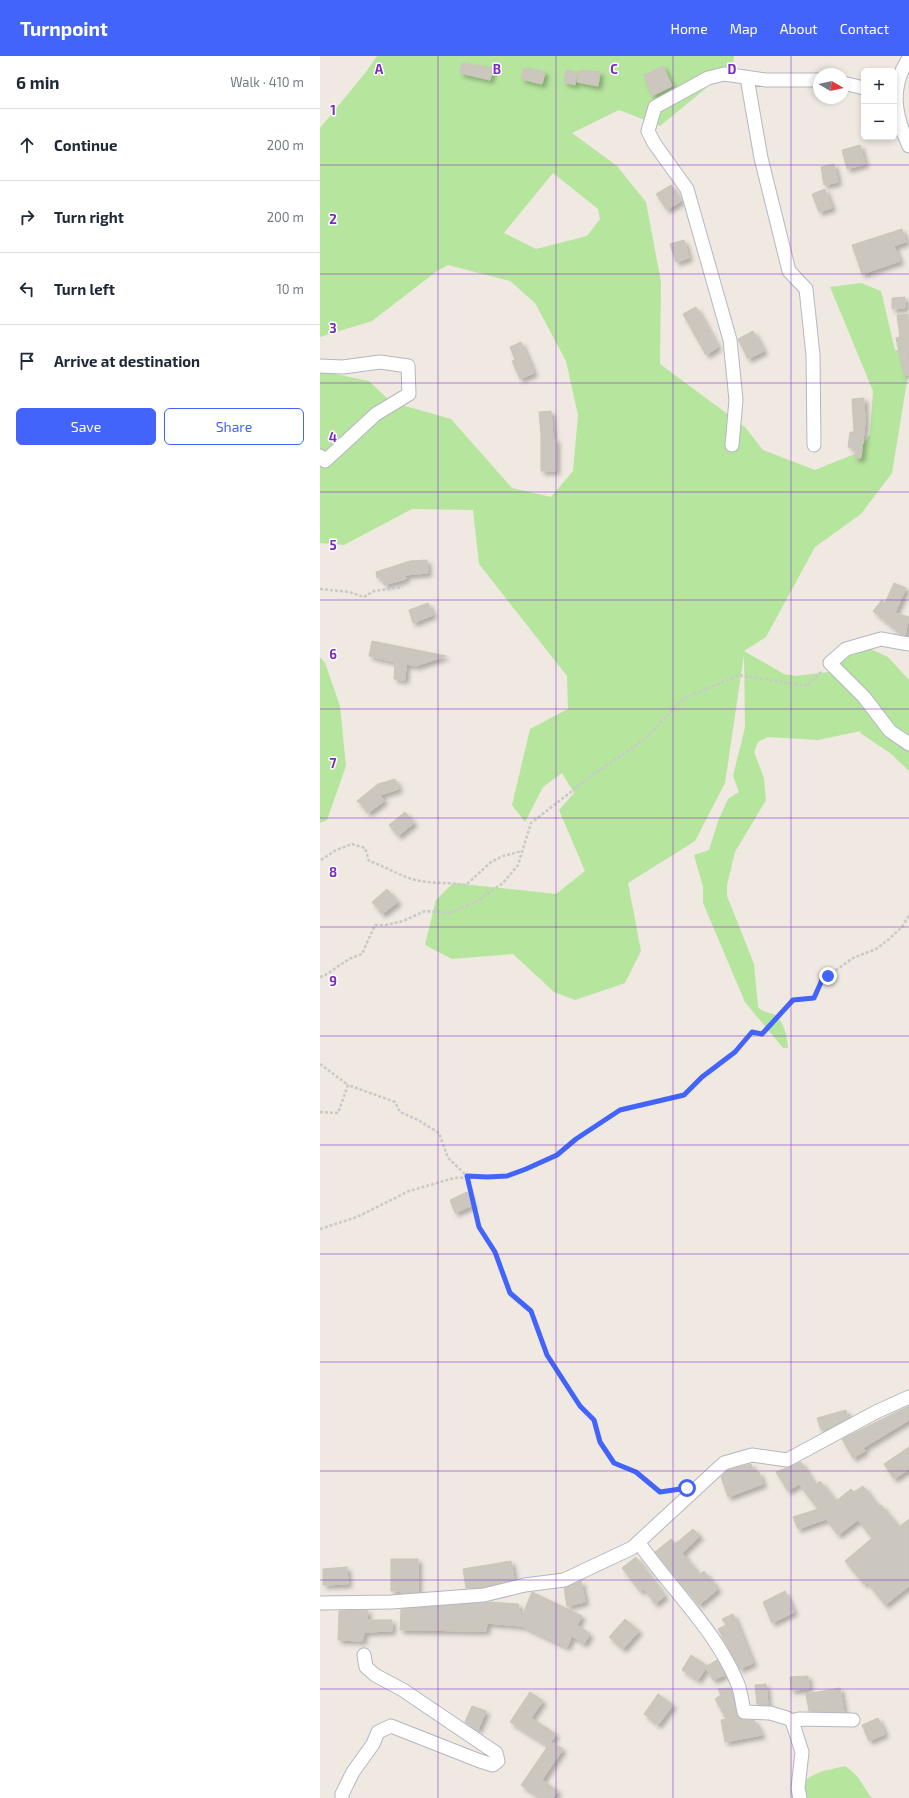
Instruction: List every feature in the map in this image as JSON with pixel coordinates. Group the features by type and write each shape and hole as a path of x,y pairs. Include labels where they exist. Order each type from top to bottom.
{"street":[{"path":"897,89 902,68 909,58"},
{"path":"732,445 736,400 730,340 687,189 654,143 648,131 655,107 708,78 724,74 766,80 813,80"},
{"path":"747,78 761,158 789,271 806,288 813,355 814,445"},
{"path":"849,84 861,87"},
{"path":"896,104 899,125 909,146"},
{"path":"320,366 343,367 380,362 408,366 409,394 376,414 325,461 320,456"},
{"path":"909,644 880,639 846,649 830,663 864,697 890,731 909,744"},
{"path":"320,1603 390,1602 484,1596 525,1585 564,1580 632,1548 724,1463 752,1455 787,1460 876,1412 909,1397"},
{"path":"638,1543 659,1572 706,1628 722,1652 738,1684 744,1712 770,1713 792,1721 802,1752 798,1788 800,1798"},
{"path":"342,1798 342,1794 353,1772 373,1744 378,1732 391,1726 480,1761 493,1765 498,1761 496,1753 402,1690 375,1675 366,1667 364,1655"},
{"path":"792,1721 799,1719 853,1720"}],"path":[{"path":"320,589 349,592 364,597 374,591 403,587"},
{"path":"320,977 324,976 349,959 362,954 375,925 386,925 403,921 425,911 449,913 474,902 503,883 518,865 531,823 590,777 645,739 683,699 739,675 807,686 830,663"},
{"path":"320,860 336,850 352,844 365,848 369,861 385,866 396,873 415,880 434,883 448,882 466,885 491,862 503,856 522,852"},
{"path":"320,1229 357,1217 409,1191 454,1178 467,1176 507,1176 557,1155 576,1139 620,1110 684,1095 702,1077 735,1052 752,1032 762,1034 793,1000 814,998 822,980 854,958 876,949 902,927 909,915"},
{"path":"320,1064 348,1085 395,1102 400,1112 418,1120 439,1133 448,1158 467,1176 479,1227 495,1252 510,1293 531,1311 547,1355 580,1406 594,1420 600,1442 614,1463 636,1472 660,1492 680,1489"},
{"path":"320,1112 338,1113 348,1085"}],"green space":[{"path":"377,56 734,56 733,66 660,126 619,110 572,133 617,166 646,202 661,282 660,364 745,427 763,450 815,470 857,453 870,434 873,391 830,287 861,283 881,291 895,350 909,350 909,369 892,473 861,514 815,547 766,637 744,651 784,674 795,676 829,672 856,650 866,647 888,657 909,680 909,771 890,753 860,733 861,731 818,740 768,737 758,742 754,752 764,778 766,800 735,852 727,885 727,896 754,964 758,1007 763,1011 777,1016 780,1020 786,1034 788,1048 783,1048 745,1002 703,903 703,887 694,855 709,850 718,821 728,799 739,792 733,776 745,727 744,655 725,783 695,841 628,883 641,951 625,983 575,1000 554,992 513,954 452,959 425,945 436,900 453,883 556,894 585,871 559,810 574,793 562,773 543,787 525,822 512,805 530,729 568,709 567,676 479,564 473,510 412,509 344,545 320,543 320,371 369,381 391,402 451,419 512,488 551,497 573,471 578,415 566,361 535,303 510,281 448,265 437,271 372,321 320,337 320,128 366,72","holes":["553,173 598,209 600,219 587,236 536,249 504,233"]},
{"path":"320,657 325,663 340,706 346,766 327,820 320,823"},
{"path":"845,1766 858,1777 872,1798 796,1798 803,1783 814,1774"}],"building":[{"path":"462,63 493,68 490,80 460,73"},
{"path":"663,66 672,86 652,96 644,75"},
{"path":"524,68 545,72 542,84 521,79"},
{"path":"566,70 577,73 575,85 564,82"},
{"path":"580,70 600,72 598,86 577,82"},
{"path":"860,145 865,164 847,169 842,150"},
{"path":"834,164 838,182 824,185 821,167"},
{"path":"671,185 681,201 667,210 656,194"},
{"path":"825,189 832,208 819,212 812,194"},
{"path":"902,229 906,242 894,246 900,261 862,274 852,245"},
{"path":"684,240 689,258 676,262 670,244"},
{"path":"905,297 905,308 892,309 892,298"},
{"path":"696,307 718,347 706,355 683,314"},
{"path":"908,314 909,375 904,375 896,338 900,337 897,315"},
{"path":"753,331 764,351 748,359 738,339"},
{"path":"521,342 534,373 520,379 512,361 515,360 510,347"},
{"path":"864,398 865,423 861,458 855,458 855,448 848,447 850,432 854,432 852,399"},
{"path":"551,411 553,439 556,439 556,471 541,471 541,434 539,412"},
{"path":"427,560 428,573 405,575 406,579 384,585 382,577 377,578 376,572 410,561"},
{"path":"894,583 906,588 895,613 909,617 905,635 902,635 873,611 882,600 885,603"},
{"path":"428,603 433,615 413,623 409,610"},
{"path":"372,641 446,656 416,666 406,664 405,680 394,679 395,662 369,656"},
{"path":"395,779 399,789 380,795 384,801 368,813 357,801 378,784"},
{"path":"405,812 414,823 398,836 389,825"},
{"path":"387,889 398,902 382,914 372,902"},
{"path":"467,1192 473,1205 455,1213 450,1200"},
{"path":"909,1406 909,1420 863,1448 865,1451 853,1458 842,1439"},
{"path":"846,1410 848,1418 829,1428 821,1430 817,1418"},
{"path":"909,1447 909,1469 894,1479 884,1464"},
{"path":"801,1462 815,1485 820,1481 836,1501 851,1489 854,1492 863,1486 879,1507 881,1505 899,1527 909,1519 909,1586 885,1605 867,1582 864,1584 845,1561 872,1538 858,1520 838,1535 826,1519 798,1529 793,1517 818,1509 799,1484 788,1491 776,1472"},
{"path":"751,1464 755,1474 759,1472 763,1484 728,1497 721,1477 728,1470"},
{"path":"693,1529 700,1536 682,1553 700,1575 704,1571 718,1589 699,1605 655,1552 671,1539 675,1544"},
{"path":"636,1557 665,1596 655,1604 644,1589 640,1591 622,1568"},
{"path":"391,1559 418,1559 418,1592 401,1593 401,1591 391,1591"},
{"path":"511,1561 514,1579 484,1587 466,1588 463,1569"},
{"path":"347,1567 348,1584 323,1585 323,1569"},
{"path":"581,1581 585,1602 567,1606 564,1588"},
{"path":"785,1591 794,1612 772,1623 763,1602"},
{"path":"532,1592 582,1616 577,1625 590,1634 584,1644 572,1636 567,1647 522,1626 487,1623 486,1631 400,1630 401,1609 488,1602 518,1604 521,1618"},
{"path":"368,1610 367,1620 392,1620 392,1631 364,1632 363,1641 338,1640 339,1611"},
{"path":"733,1614 753,1663 740,1669 718,1629 726,1625 722,1619"},
{"path":"625,1619 639,1631 623,1649 609,1637"},
{"path":"691,1655 707,1666 717,1660 725,1675 713,1680 706,1668 698,1680 682,1670"},
{"path":"808,1676 809,1689 791,1690 790,1677"},
{"path":"766,1684 768,1705 757,1704 755,1685"},
{"path":"731,1688 737,1716 743,1720 754,1720 762,1735 725,1742 721,1720 726,1719 715,1699 721,1695 718,1689"},
{"path":"840,1688 844,1712 809,1711 806,1694"},
{"path":"530,1692 543,1701 531,1718 556,1734 551,1742 563,1749 542,1780 558,1791 553,1798 540,1798 521,1785 548,1746 510,1722"},
{"path":"658,1694 673,1705 658,1725 644,1714"},
{"path":"472,1706 486,1711 478,1730 465,1722"},
{"path":"878,1718 885,1734 869,1741 862,1725"}],"route":[{"path":"687,1488 660,1492 636,1472 614,1463 600,1442 594,1420 580,1406 563,1382 547,1355 531,1311 510,1293 495,1252 479,1227 467,1176 507,1176 526,1169 557,1155 576,1139 620,1110 669,1097 684,1095 702,1077 735,1052 752,1032 762,1034 793,1000 814,998 822,980 828,976"}]}
